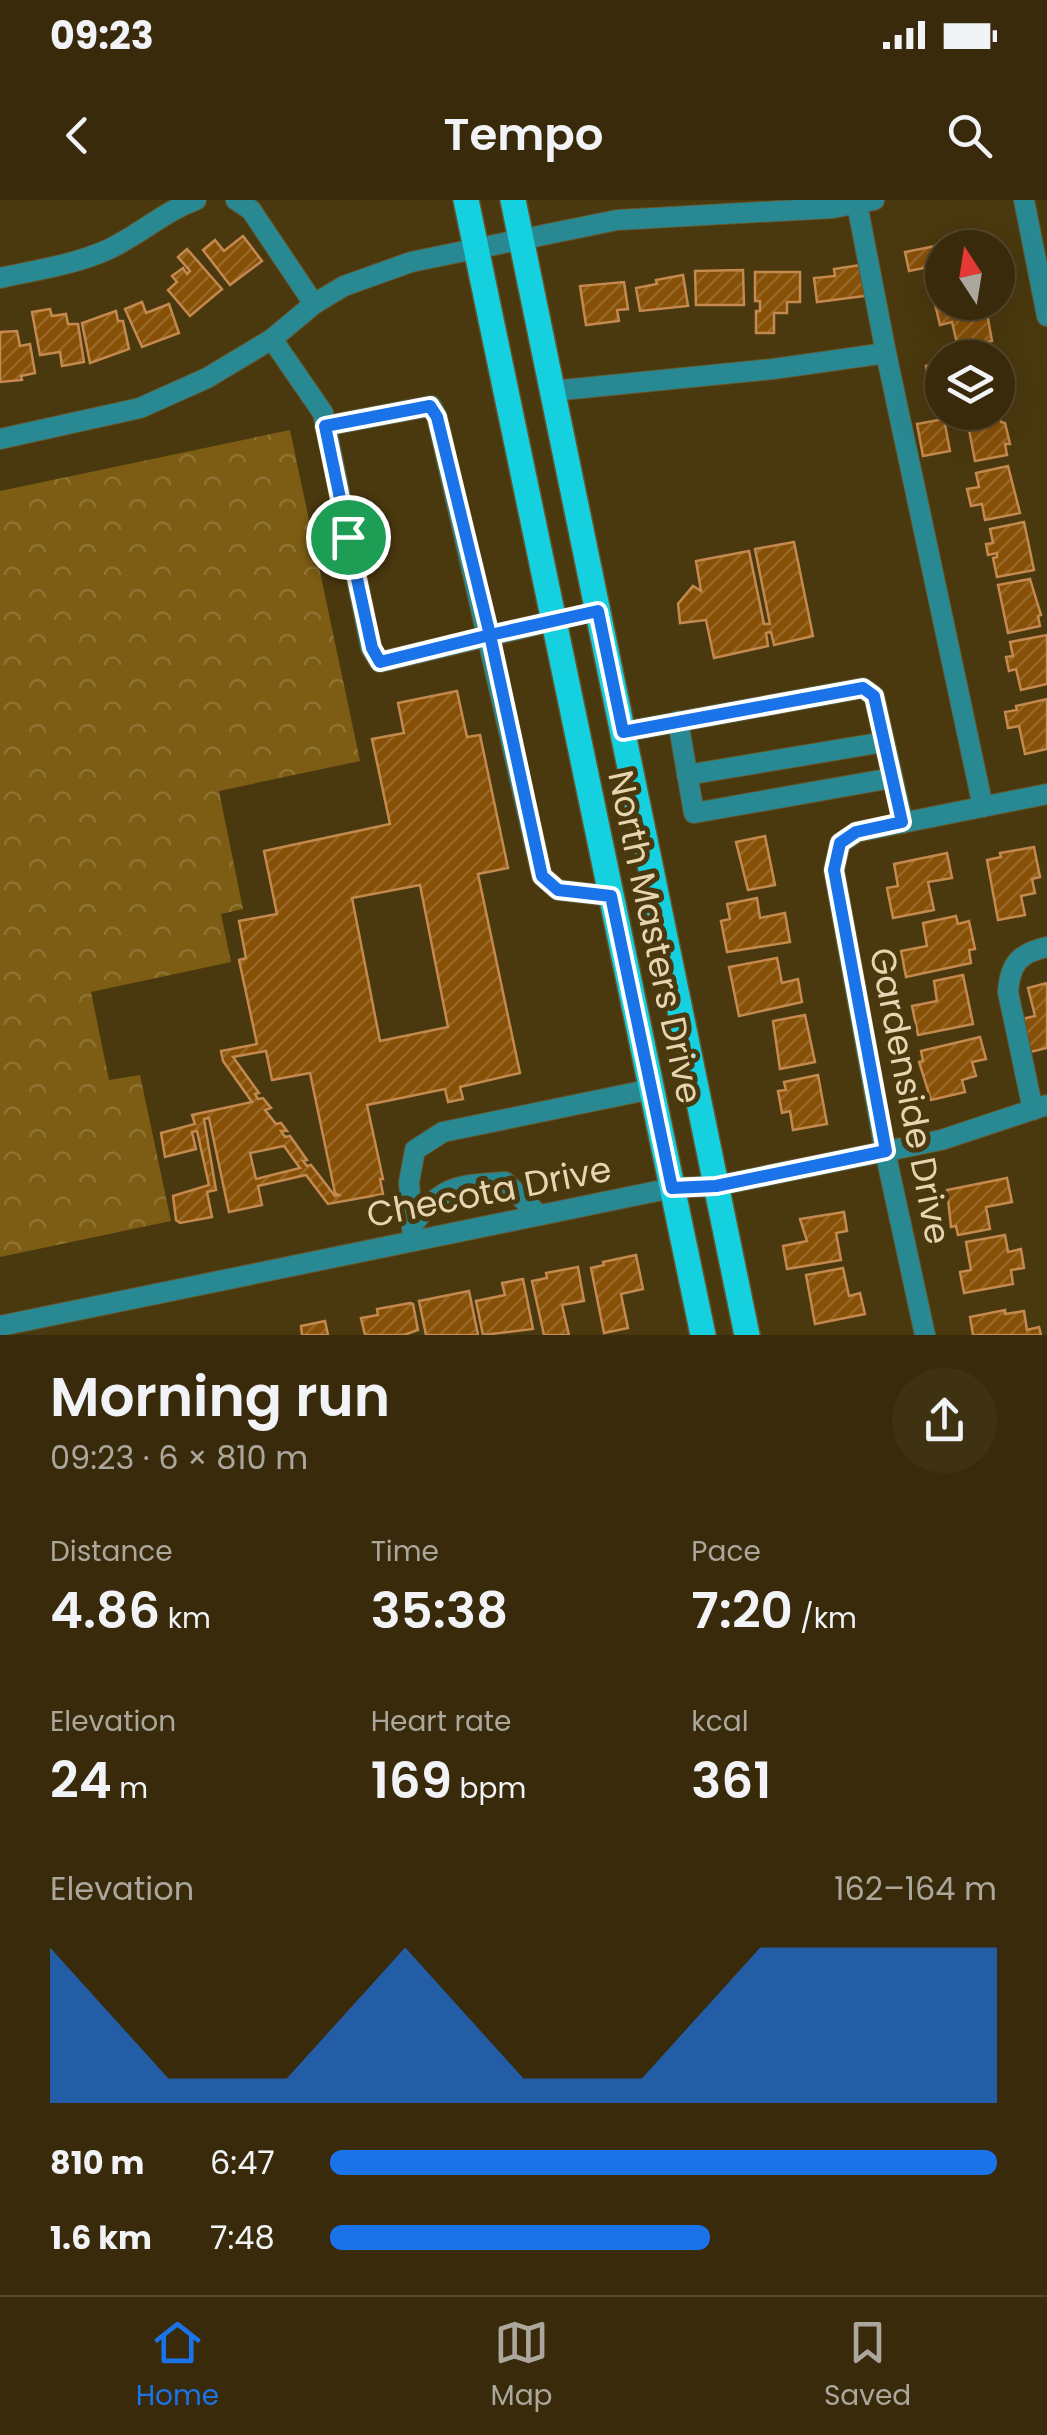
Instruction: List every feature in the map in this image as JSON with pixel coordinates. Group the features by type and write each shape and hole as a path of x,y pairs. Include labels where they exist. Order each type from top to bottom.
{"main road":[{"name":"North Masters Drive","path":"466,200 703,1335"},
{"name":"North Masters Drive","path":"513,200 747,1335"},
{"path":"554,620 598,611"}],"street":[{"path":"0,278 76,262 110,249 176,207 196,200"},
{"path":"236,200 251,210 314,304"},
{"path":"1024,200 1047,316"},
{"path":"0,439 140,408 207,378 272,339 314,304 367,277 411,262 521,239 616,210 866,202 886,354 982,806"},
{"path":"272,339 322,414 372,648 380,662 554,620"},
{"path":"552,391 886,354"},
{"path":"325,426 430,406 437,417 490,635 542,876 558,890 611,896"},
{"path":"623,732 863,688 874,696 902,822 1047,794"},
{"path":"678,721 694,813 892,778"},
{"path":"687,775 884,742"},
{"name":"Gardenside Drive","path":"902,822 856,832 840,843 834,870 925,1335"},
{"path":"1040,1107 1008,992 1010,972 1020,958 1047,946"},
{"path":"412,1233 409,1182 416,1150 443,1132 652,1089"},
{"name":"Checota Drive","path":"0,1326 412,1233 539,1215 672,1188 716,1186 886,1151 959,1134 1040,1107"},
{"path":"412,1233 432,1199 466,1184 505,1182 539,1215"}],"green space":[{"path":"290,430 360,761 219,791 243,909 221,914 231,962 91,992 109,1080 140,1075 171,1221 0,1257 0,491"}],"building":[{"path":"243,236 262,261 230,285 203,250 215,240 224,251"},
{"path":"925,248 925,268 909,271 905,252"},
{"path":"187,249 222,289 190,316 168,290 177,282 172,276 183,268 187,274 190,271 178,257"},
{"path":"861,265 865,296 817,302 814,278 835,276 834,269"},
{"path":"743,270 744,305 696,305 695,271"},
{"path":"755,272 800,272 800,302 787,302 787,313 774,313 774,333 756,333 760,301 755,301"},
{"path":"683,275 688,306 640,311 636,288"},
{"path":"624,282 628,309 617,310 619,321 586,325 580,286"},
{"path":"142,302 146,313 169,304 179,333 142,347 125,309"},
{"path":"50,309 52,316 66,314 68,324 78,324 84,362 62,366 60,352 40,355 32,312"},
{"path":"116,311 118,321 123,321 129,349 90,363 82,323"},
{"path":"939,320 988,320 992,340 956,340 952,322 940,325"},
{"path":"17,331 20,346 30,344 35,373 21,376 22,380 0,382 0,332"},
{"path":"925,423 925,430 946,430 950,451 923,456 917,424"},
{"path":"969,430 1007,430 1010,444 1005,444 1007,455 975,461"},
{"path":"1008,466 1020,513 985,520 982,504 971,506 967,489 979,487 976,473"},
{"path":"1024,522 1034,570 997,577 993,558 997,553 988,555 986,544 993,543 990,529"},
{"path":"794,542 813,636 774,645 771,632 766,633 768,646 714,658 706,620 680,623 678,604 693,586 701,591 696,561 749,551 764,624 770,624 755,549"},
{"path":"1030,579 1041,615 1040,626 1008,633 998,585"},
{"path":"1047,635 1047,684 1021,690 1016,669 1009,671 1006,657 1013,656 1010,642"},
{"path":"457,691 467,737 480,735 508,868 478,874 520,1073 460,1087 463,1099 448,1102 445,1089 367,1105 383,1194 328,1204 306,1175 258,1186 262,1205 229,1212 209,1118 204,1119 216,1190 207,1192 212,1217 180,1223 176,1220 173,1196 209,1185 197,1131 192,1132 196,1149 165,1157 161,1133 195,1124 192,1115 252,1102 223,1061 221,1051 257,1044 239,960 246,958 239,921 277,914 264,851 390,824 372,739 404,733 398,703","holes":["420,885 448,1027 380,1041 352,898","266,1051 272,1080 310,1073 335,1193 339,1195 335,1196 311,1165 303,1161 307,1160 290,1136 285,1137 281,1131 287,1131 281,1123 276,1124 265,1110 271,1108 263,1098 258,1099 255,1094 259,1093 233,1057","284,1146 300,1168 256,1179 250,1153"]},
{"path":"1047,699 1047,749 1025,754 1019,726 1008,728 1005,712"},
{"path":"765,836 775,885 748,890 736,842"},
{"path":"1034,847 1040,877 1032,879 1035,893 1021,896 1025,915 998,920 987,860 1001,857 1000,853"},
{"path":"947,853 952,878 928,882 934,910 893,918 887,888 898,886 894,864"},
{"path":"757,898 760,918 785,913 790,942 727,952 721,921 730,919 727,904"},
{"path":"956,916 958,924 969,921 975,949 969,950 971,963 906,977 901,951 927,946 923,923"},
{"path":"777,958 782,983 798,979 802,1002 739,1016 729,967"},
{"path":"963,975 973,1024 918,1035 912,1006 937,1001 934,981"},
{"path":"1047,983 1047,1048 1030,1052 1022,1019 1035,1016 1028,988"},
{"path":"805,1015 815,1062 780,1069 773,1021"},
{"path":"980,1037 986,1059 972,1062 976,1076 962,1080 965,1092 931,1100 919,1062 923,1061 921,1051"},
{"path":"818,1075 827,1124 793,1130 790,1111 782,1113 778,1091 786,1090 784,1082"},
{"path":"1007,1178 1012,1202 986,1207 990,1229 958,1235 956,1226 951,1227 947,1190"},
{"path":"844,1212 847,1231 836,1233 841,1260 787,1269 783,1246 807,1241 800,1219"},
{"path":"1005,1235 1008,1252 1021,1249 1024,1268 1011,1270 1013,1284 964,1293 960,1272 971,1270 966,1242"},
{"path":"636,1255 643,1289 621,1294 628,1328 604,1333 591,1268"},
{"path":"578,1267 584,1301 562,1305 569,1335 544,1335 532,1281 547,1278 546,1273"},
{"path":"843,1268 849,1296 860,1293 865,1314 815,1324 806,1275"},
{"path":"523,1279 533,1329 483,1335 476,1301 505,1295 502,1283"},
{"path":"469,1291 478,1335 426,1335 419,1301"},
{"path":"410,1303 418,1330 404,1335 365,1335 361,1318 378,1315 377,1309"},
{"path":"1005,1310 1005,1314 1024,1311 1027,1330 1039,1327 1041,1335 973,1335 970,1317"},
{"path":"325,1321 328,1335 302,1335 301,1326"}],"route":[{"path":"348,537 325,426 430,406 437,417 490,635 598,611 623,732 863,688 874,696 902,822 856,832 840,843 834,870 886,1151 716,1186 672,1188 611,896 558,890 542,876 490,635 380,662 372,648 348,537"}]}
